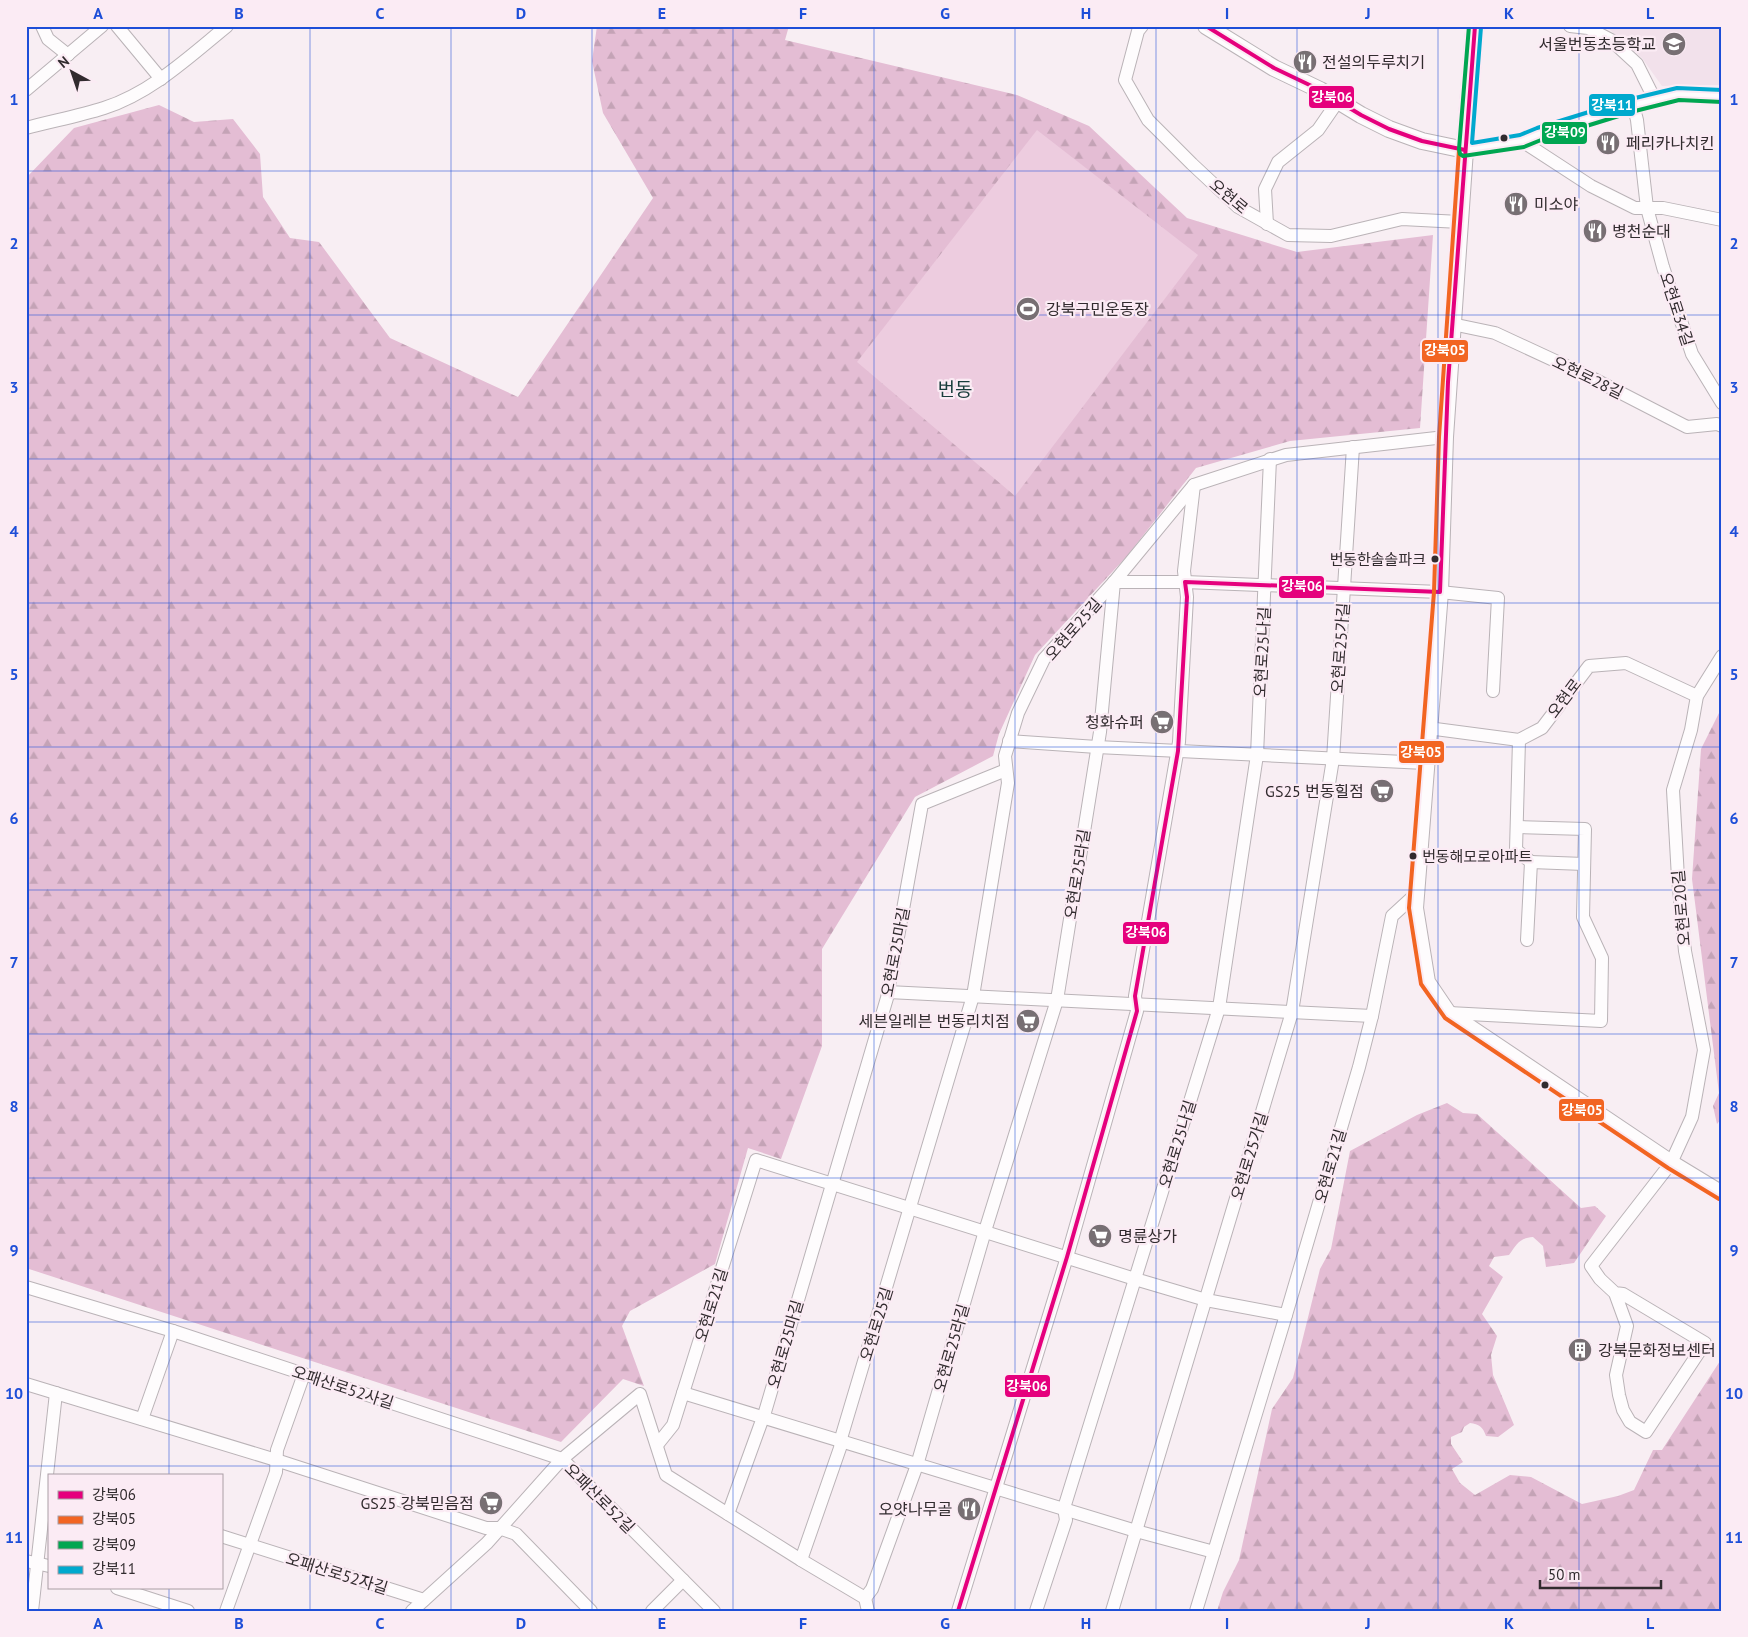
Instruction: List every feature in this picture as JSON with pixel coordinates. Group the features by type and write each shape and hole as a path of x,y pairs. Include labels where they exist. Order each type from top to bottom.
{"main road":[{"path":"1465,150 1475,26"}],"street":[{"path":"42,26 48,39 68,55"},
{"path":"26,90 102,26"},
{"path":"117,26 161,79"},
{"path":"26,128 105,108 145,89 161,79 227,26"},
{"name":"오현로","path":"1142,26 1138,31 1125,80 1148,120 1238,207 1288,235 1330,236 1402,219 1460,222"},
{"path":"1206,26 1274,68 1320,90 1361,115 1390,129 1422,141 1465,150 1522,141 1538,134 1634,105 1678,94 1722,96"},
{"path":"1570,26 1588,28 1611,40 1637,64 1655,100"},
{"path":"1267,224 1265,189 1278,162 1318,130 1338,101"},
{"name":"오현로34길","path":"1634,105 1647,208 1663,267 1692,354 1722,404"},
{"path":"1522,141 1591,186 1635,208 1663,208 1722,220"},
{"path":"1465,150 1445,437 1440,592 1415,908 1427,982 1448,1013 1671,1163 1722,1194"},
{"name":"오현로28길","path":"1452,324 1495,333 1590,377 1687,427 1717,424 1722,426"},
{"path":"1114,582 1194,485 1286,455 1445,437"},
{"name":"오현로25가길","path":"1112,1611 1292,1012 1333,759 1353,447"},
{"name":"오현로25나길","path":"1036,1611 1066,1520 1064,1508 1219,1008 1258,755 1270,459"},
{"path":"958,1611 1067,1257 1137,1011 1135,1004 1178,751 1187,597 1184,571 1194,485"},
{"path":"1114,582 1185,582 1440,592 1498,598 1493,691"},
{"name":"오현로25길","path":"801,1560 840,1448 973,996 1008,783 1005,756 1018,713 1044,659 1114,582"},
{"name":"오현로25라길","path":"867,1604 916,1465 984,1231 1058,1000 1097,748 1114,582"},
{"name":"오현로20길","path":"1615,1293 1600,1279 1592,1266 1671,1163 1692,1117 1704,1050 1685,951 1678,878 1673,790 1690,730 1697,696 1722,656"},
{"name":"오현로","path":"1519,740 1542,728 1589,666 1626,664 1697,696"},
{"path":"1428,728 1519,740 1516,850 1531,862 1584,864"},
{"path":"1010,741 1097,748 1425,763"},
{"name":"오현로25마길","path":"728,1514 763,1418 888,992 922,804 1006,770"},
{"path":"1448,1013 1602,1021 1602,958 1583,917 1585,829 1517,827"},
{"path":"1527,940 1531,862"},
{"name":"오현로21길","path":"1196,1611 1359,1067 1372,1016 1392,916 1416,894"},
{"path":"888,992 1372,1016"},
{"name":"오현로21길","path":"656,1445 673,1425 756,1160 831,1183"},
{"path":"831,1183 1206,1300 1286,1315"},
{"name":"오패산로52사길","path":"26,1287 174,1331 562,1459"},
{"path":"1615,1293 1623,1294 1705,1343 1646,1432 1630,1422 1623,1410 1616,1375 1627,1326 1615,1293"},
{"path":"142,1419 174,1331"},
{"path":"226,1611 276,1472 277,1450 304,1374"},
{"path":"26,1384 276,1460 486,1528 499,1528 516,1534 591,1611"},
{"path":"48,1474 56,1393"},
{"path":"683,1393 1136,1531 1214,1552"},
{"path":"562,1459 640,1394 666,1475 867,1604"},
{"name":"오패산로52길","path":"412,1611 487,1543 562,1459 714,1611"},
{"path":"32,1611 48,1479"},
{"name":"오패산로52자길","path":"222,1536 424,1600"},
{"path":"652,1611 684,1580"},
{"path":"123,1590 188,1611"}],"shaded area":[{"name":"서울번동초등학교","path":"1602,26 1722,26 1722,85 1662,86 1642,58 1610,30"},
{"name":"강북구민운동장","path":"1037,130 1198,255 1015,496 857,362"}],"green space":[{"path":"597,26 789,26 785,40 1017,95 1089,126 1187,218 1297,252 1433,235 1420,428 1290,441 1196,468 1127,556 1035,655 999,734 993,756 915,797 822,949 822,1046 781,1159 748,1148 715,1264 630,1311 622,1326 644,1386 623,1379 561,1442 26,1268 26,178 74,128 159,105 194,122 233,119 260,154 263,197 290,238 319,242 390,338 518,397 653,198 603,113 592,61"},
{"path":"1722,707 1722,1118 1717,1124 1713,1106 1719,1093 1692,879 1701,749"},
{"path":"1447,1103 1463,1113 1477,1114 1581,1208 1595,1206 1606,1216 1574,1263 1546,1267 1543,1246 1533,1237 1521,1240 1509,1255 1494,1257 1489,1266 1503,1277 1482,1314 1497,1336 1491,1355 1493,1375 1514,1425 1498,1437 1486,1436 1482,1428 1476,1424 1470,1423 1464,1427 1462,1432 1451,1437 1451,1444 1463,1462 1452,1469 1460,1483 1475,1495 1510,1475 1531,1477 1582,1504 1618,1496 1634,1490 1653,1450 1662,1450 1722,1358 1722,1611 1217,1611 1223,1592 1239,1560 1272,1409 1293,1378 1320,1269 1331,1249 1350,1151 1417,1115"}],"transit line":[{"name":"강북06","path":"1206,26 1274,68 1320,90 1361,115 1389,129 1422,141 1465,150"},
{"name":"강북09","path":"1469,26 1459,149 1460,154 1463,156 1524,147 1635,111 1679,100 1722,102"},
{"name":"강북06","path":"958,1611 1067,1257 1137,1011 1135,996 1178,751 1187,597 1185,582 1440,592 1448,382 1475,26"},
{"name":"강북11","path":"1481,27 1472,143 1520,135 1631,99 1677,88 1722,90"},
{"name":"강북05","path":"1459,150 1439,437 1434,592 1409,908 1421,984 1445,1018 1668,1168 1719,1199"}],"place":[{"name":"서울번동초등학교","path":"1674,44"},
{"name":"전설의두루치기","path":"1305,62"},
{"name":"페리카나치킨","path":"1608,143"},
{"name":"미소야","path":"1516,204"},
{"name":"병천순대","path":"1595,231"},
{"name":"강북구민운동장","path":"1028,309"},
{"name":"번동한솔솔파크","path":"1435,559"},
{"name":"청화슈퍼","path":"1162,722"},
{"name":"GS25 번동힐점","path":"1382,791"},
{"name":"번동해모로아파트","path":"1413,856"},
{"name":"세븐일레븐 번동리치점","path":"1028,1021"},
{"name":"명륜상가","path":"1100,1236"},
{"name":"강북문화정보센터","path":"1580,1350"},
{"name":"GS25 강북믿음점","path":"491,1503"},
{"name":"오얏나무골","path":"969,1509"}],"district":[{"name":"번동","path":"955,389"}]}
